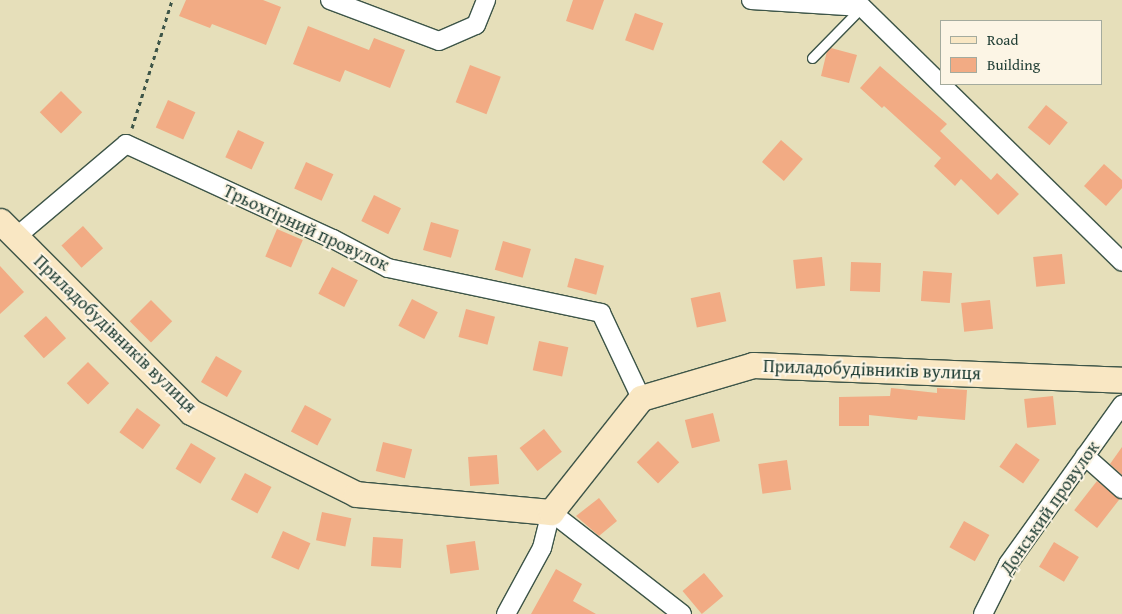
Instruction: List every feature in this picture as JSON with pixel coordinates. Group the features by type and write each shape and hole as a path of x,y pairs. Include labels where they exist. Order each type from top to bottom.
{"street":[{"path":"330,0 439,41 476,25 486,0"},
{"path":"751,0 862,7 940,84"},
{"path":"942,85 1122,262"},
{"path":"8,229 126,144"},
{"name":"Трьохгірний провулок","path":"126,144 333,239 388,268 602,313 642,398"},
{"name":"Приладобудівників вулиця","path":"8,229 191,412 356,494 551,512"},
{"name":"Приладобудівників вулиця","path":"642,398 753,365 1122,380"},
{"path":"506,614 542,548 551,512 642,398"},
{"name":"Донський провулок","path":"983,614 1008,564 1122,405"},
{"path":"1085,456 1122,489"},
{"path":"551,512 682,614"}],"lane":[{"path":"812,58 862,7"}],"path":[{"path":"126,144 172,0"}],"building":[{"path":"186,0 263,0 281,7 266,45 212,24 210,28 179,16"},
{"path":"573,0 604,0 593,30 566,21"},
{"path":"635,13 663,23 653,51 625,40"},
{"path":"308,26 369,50 374,38 405,50 390,88 345,70 340,82 293,64"},
{"path":"831,48 857,55 849,83 821,76 827,51"},
{"path":"470,65 501,77 486,114 456,102"},
{"path":"880,66 947,124 940,131 991,180 997,173 1019,194 998,215 961,179 955,186 934,166 941,158 884,106 882,108 860,88"},
{"path":"61,91 82,112 61,133 40,112"},
{"path":"168,100 195,112 183,140 156,127"},
{"path":"1046,105 1068,123 1050,145 1028,128"},
{"path":"238,130 264,142 252,169 225,157"},
{"path":"781,140 803,159 784,181 762,162"},
{"path":"306,162 333,174 322,201 294,188"},
{"path":"1104,164 1122,180 1122,188 1106,206 1084,186"},
{"path":"374,195 401,208 388,234 361,221"},
{"path":"431,222 459,230 451,258 423,250"},
{"path":"83,226 103,248 82,268 61,245"},
{"path":"277,229 303,240 291,268 265,257"},
{"path":"503,241 531,249 523,278 495,270"},
{"path":"1062,254 1065,284 1036,287 1033,257"},
{"path":"822,257 825,286 796,289 793,260"},
{"path":"575,258 604,266 596,295 567,287"},
{"path":"851,262 881,263 880,292 850,291"},
{"path":"0,266 24,292 0,314"},
{"path":"332,267 358,280 344,307 318,294"},
{"path":"923,271 952,273 950,303 921,301"},
{"path":"720,292 726,321 697,328 691,298"},
{"path":"412,299 438,312 424,339 398,326"},
{"path":"151,300 172,321 151,342 130,321"},
{"path":"990,300 993,329 964,332 961,303"},
{"path":"466,309 495,317 487,345 458,337"},
{"path":"46,316 66,338 44,358 24,336"},
{"path":"539,341 568,347 562,377 533,370"},
{"path":"216,356 242,371 227,397 201,382"},
{"path":"88,362 109,383 88,404 67,383"},
{"path":"891,388 937,393 937,388 967,390 965,420 918,416 917,420 869,415 869,426 839,426 839,397 890,396"},
{"path":"1053,396 1056,425 1027,428 1024,399"},
{"path":"305,405 331,419 317,446 291,431"},
{"path":"137,408 160,425 143,449 119,432"},
{"path":"713,413 720,441 692,448 685,420"},
{"path":"544,429 562,452 537,471 520,448"},
{"path":"658,441 679,462 658,483 637,462"},
{"path":"383,442 412,449 405,478 376,471"},
{"path":"191,443 216,458 200,484 176,469"},
{"path":"1016,443 1040,460 1023,483 999,467"},
{"path":"1122,447 1122,475 1110,464"},
{"path":"497,455 499,484 470,486 468,457"},
{"path":"787,460 791,490 762,494 758,464"},
{"path":"245,473 271,487 257,514 231,499"},
{"path":"1097,481 1120,499 1097,528 1074,510"},
{"path":"599,498 617,521 599,536 576,516"},
{"path":"322,512 351,518 345,547 316,540"},
{"path":"964,521 989,535 975,561 949,547"},
{"path":"283,531 310,543 299,570 271,557"},
{"path":"373,537 403,539 401,568 371,566"},
{"path":"475,541 479,570 450,574 446,545"},
{"path":"1054,542 1079,557 1064,582 1039,567"},
{"path":"556,569 582,584 573,601 596,614 531,614"},
{"path":"704,573 723,596 702,614 683,591"}]}
